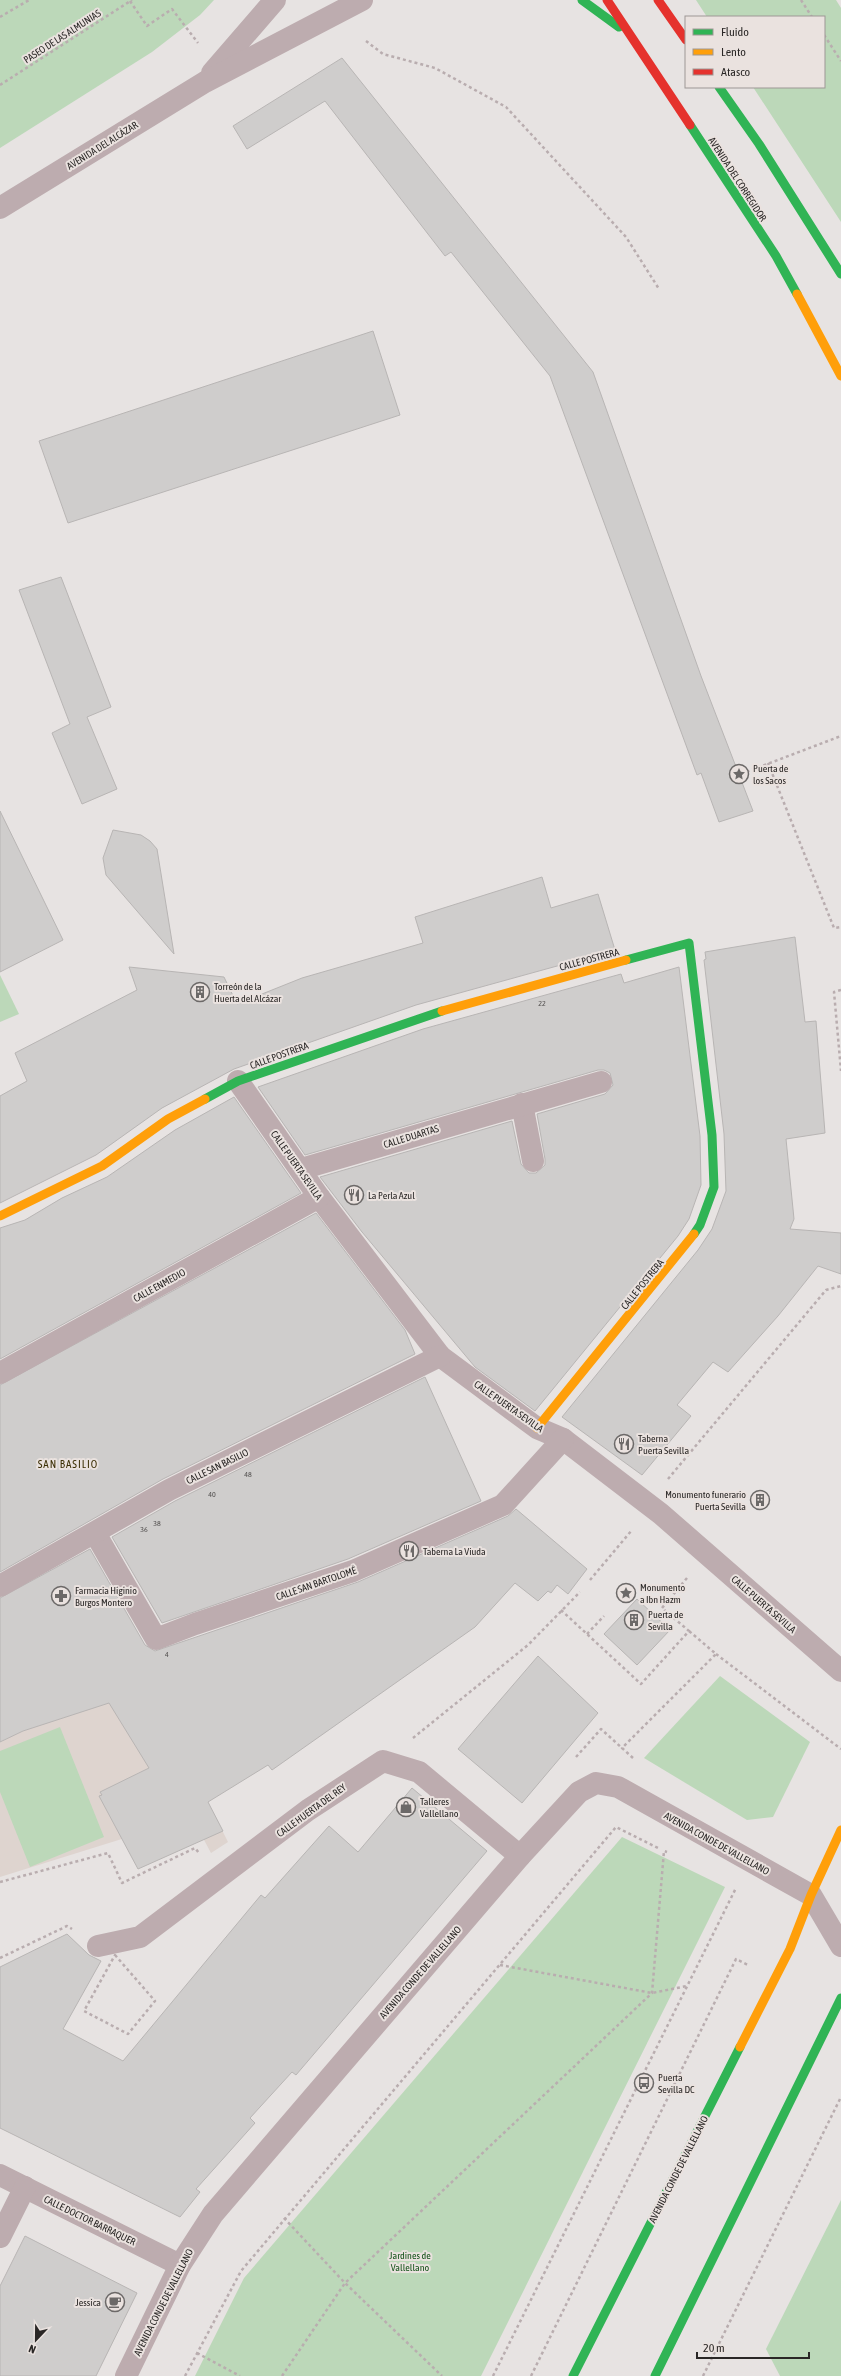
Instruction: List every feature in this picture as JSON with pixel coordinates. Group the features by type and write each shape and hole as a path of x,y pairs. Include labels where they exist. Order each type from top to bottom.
{"main road":[{"path":"582,0 631,36"},
{"name":"AVENIDA DEL CORREGIDOR","path":"607,0 776,256 841,376"},
{"path":"658,0 685,39"},
{"path":"665,0 668,15"},
{"path":"720,88 759,144 841,274"},
{"name":"CALLE POSTRERA","path":"0,1216 20,1208 56,1186 102,1166 168,1119 238,1081 419,1017 689,943 712,1135 714,1187 700,1225 667,1272 537,1428"},
{"name":"AVENIDA CONDE DE VALLELLANO","path":"573,2376 790,1949 811,1895 841,1830"},
{"path":"654,2376 841,1998"}],"street":[{"name":"AVENIDA DEL ALCÁZAR","path":"205,82 275,0"},
{"name":"AVENIDA DEL ALCÁZAR","path":"0,208 205,82 362,0"},
{"name":"CALLE PUERTA SEVILLA","path":"238,1081 301,1169 319,1197 440,1356 537,1428 563,1439 654,1509 841,1671"},
{"name":"CALLE DUARTAS","path":"301,1169 601,1082"},
{"path":"522,1104 533,1161"},
{"name":"CALLE ENMEDIO","path":"0,1373 319,1197"},
{"name":"CALLE SAN BASILIO","path":"0,1586 169,1490 440,1356"},
{"name":"CALLE SAN BARTOLOMÉ","path":"95,1533 156,1639 195,1624 353,1571 502,1505 563,1439"},
{"path":"383,1761 419,1772 520,1856"},
{"name":"CALLE HUERTA DEL REY","path":"107,1950 140,1936 218,1880 308,1810 383,1761"},
{"name":"AVENIDA CONDE DE VALLELLANO","path":"126,2376 180,2265 213,2214 520,1856 579,1792 596,1783 618,1787 811,1895"},
{"path":"811,1895 841,1946"},
{"name":"CALLE DOCTOR BARRAQUER","path":"0,2175 180,2265"},
{"path":"0,2237 25,2187"}],"path":[{"path":"0,16 29,0"},
{"path":"801,0 811,16"},
{"path":"131,1 147,26 172,8 201,48"},
{"name":"PASEO DE LAS ALMUNIAS","path":"0,85 131,1"},
{"path":"825,37 841,61"},
{"path":"366,41 383,54 435,68 506,107 626,237 660,289"},
{"path":"741,774 841,736"},
{"path":"768,763 834,928 841,927"},
{"path":"841,990 834,992 841,1071"},
{"path":"590,1580 632,1530 654,1509 826,1290 841,1286"},
{"path":"708,1555 662,1608 716,1654 841,1749"},
{"path":"383,1761 528,1645 580,1592"},
{"path":"561,1610 642,1684 689,1631"},
{"path":"587,1634 604,1616"},
{"path":"637,1733 716,1654"},
{"path":"185,2376 241,2270 616,1827 671,1854"},
{"path":"0,1882 108,1853 122,1883 195,1848 218,1880"},
{"path":"282,2376 345,2283 652,1993 664,1851"},
{"path":"493,2376 737,1887 730,1884"},
{"path":"0,1958 67,1926 107,1950 155,2001 128,2034 84,2011 107,1950"},
{"path":"500,1965 652,1993 687,1986"},
{"path":"703,2376 841,2097"},
{"path":"284,2218 345,2283 442,2376"},
{"path":"197,2353 240,2376"}],"shaded area":[{"path":"108,1702 207,1800 228,1842 211,1853 203,1838 125,1838 0,1877 0,1742 23,1731"}],"green space":[{"path":"0,0 214,0 200,15 152,52 0,148"},
{"path":"696,0 836,0 841,8 841,222 754,88 825,88 825,16 706,16"},
{"path":"0,975 19,1014 0,1022"},
{"path":"720,1676 810,1742 773,1817 747,1820 644,1758"},
{"path":"60,1727 104,1837 30,1867 0,1792 0,1751"},
{"name":"Jardines de Vallellano","path":"622,1837 725,1887 481,2376 195,2376 244,2278"},
{"path":"841,2200 841,2376 780,2376 766,2349"}],"building":[{"path":"342,58 593,372 701,676 753,811 719,822 701,773 697,775 550,376 451,252 445,256 325,101 247,149 233,126"},
{"path":"373,331 400,415 68,523 39,441"},
{"path":"61,577 111,707 87,717 117,789 82,804 52,733 70,724 19,590"},
{"path":"0,811 63,940 0,972"},
{"path":"113,830 141,835 150,841 157,849 174,954 106,875 103,858"},
{"path":"542,877 551,908 598,894 615,950 416,1005 234,1069 162,1108 96,1155 0,1203 0,1096 27,1081 15,1053 137,990 129,967 224,977 237,1004 302,978 423,943 415,917"},
{"path":"795,937 805,1022 816,1021 825,1133 786,1139 794,1219 790,1229 841,1233 841,1274 818,1266 778,1316 728,1372 713,1362 677,1405 691,1416 642,1475 562,1417 698,1250 712,1229 726,1191 724,1134 704,960 706,959 705,952"},
{"path":"679,967 700,1136 701,1185 689,1219 678,1236 535,1411 475,1367 362,1232 320,1177 512,1121 521,1164 529,1173 536,1173 545,1165 537,1114 605,1094 613,1085 610,1073 604,1070 598,1070 305,1155 258,1087 423,1029 621,974 624,983"},
{"path":"234,1097 301,1193 0,1359 0,1228 25,1220 62,1198 107,1177 175,1130"},
{"path":"316,1213 405,1330 415,1354 163,1479 0,1572 0,1385"},
{"path":"425,1377 481,1501 348,1559 162,1623 112,1537 175,1501"},
{"path":"516,1509 587,1569 568,1594 557,1585 551,1593 548,1591 538,1601 515,1583 475,1627 272,1770 268,1765 208,1802 223,1831 138,1869 99,1796 102,1795 100,1792 149,1768 109,1703 23,1731 0,1742 0,1598 90,1549 145,1645 155,1651 358,1582 508,1516"},
{"name":"Puerta de Sevilla","path":"637,1599 670,1630 637,1665 604,1634"},
{"path":"538,1656 598,1713 522,1803 458,1749"},
{"path":"412,1788 487,1851 296,2075 292,2072 250,2118 255,2123 196,2189 200,2192 180,2217 0,2128 0,1967 67,1934 89,1955 101,1961 63,2029 123,2061 261,1895 265,1898 329,1826 358,1852"},
{"path":"25,2236 137,2293 96,2376 0,2376 0,2286"}],"traffic: fast":[{"path":"582,0 619,27"},
{"path":"720,88 759,144 841,274"},
{"path":"690,125 776,256 797,294"},
{"path":"626,960 689,943 712,1135 714,1187 700,1225 694,1234"},
{"path":"205,1099 238,1081 442,1011"},
{"path":"655,2376 841,1998"},
{"path":"573,2376 740,2047"}],"traffic: slow":[{"path":"797,294 841,376"},
{"path":"442,1011 626,960"},
{"path":"0,1216 102,1166 168,1119 205,1099"},
{"path":"537,1428 694,1234"},
{"path":"740,2047 790,1949 811,1895 841,1830"}],"traffic: jam":[{"path":"607,0 690,125"},
{"path":"658,0 685,39"}],"place":[{"name":"Puerta de los Sacos","path":"739,774"},
{"name":"Torreón de la Huerta del Alcázar","path":"200,992"},
{"name":"La Perla Azul","path":"354,1195"},
{"name":"Taberna Puerta Sevilla","path":"624,1444"},
{"name":"Monumento funerario Puerta Sevilla","path":"760,1500"},
{"name":"Taberna La Viuda","path":"409,1551"},
{"name":"Monumento a Ibn Hazm","path":"626,1593"},
{"name":"Farmacia Higinio Burgos Montero","path":"61,1596"},
{"name":"Puerta de Sevilla","path":"634,1620"},
{"name":"Talleres Vallellano","path":"406,1807"},
{"name":"Puerta Sevilla DC","path":"644,2083"},
{"name":"Jessica","path":"115,2302"}],"district":[{"name":"SAN BASILIO","path":"68,1464"}]}
